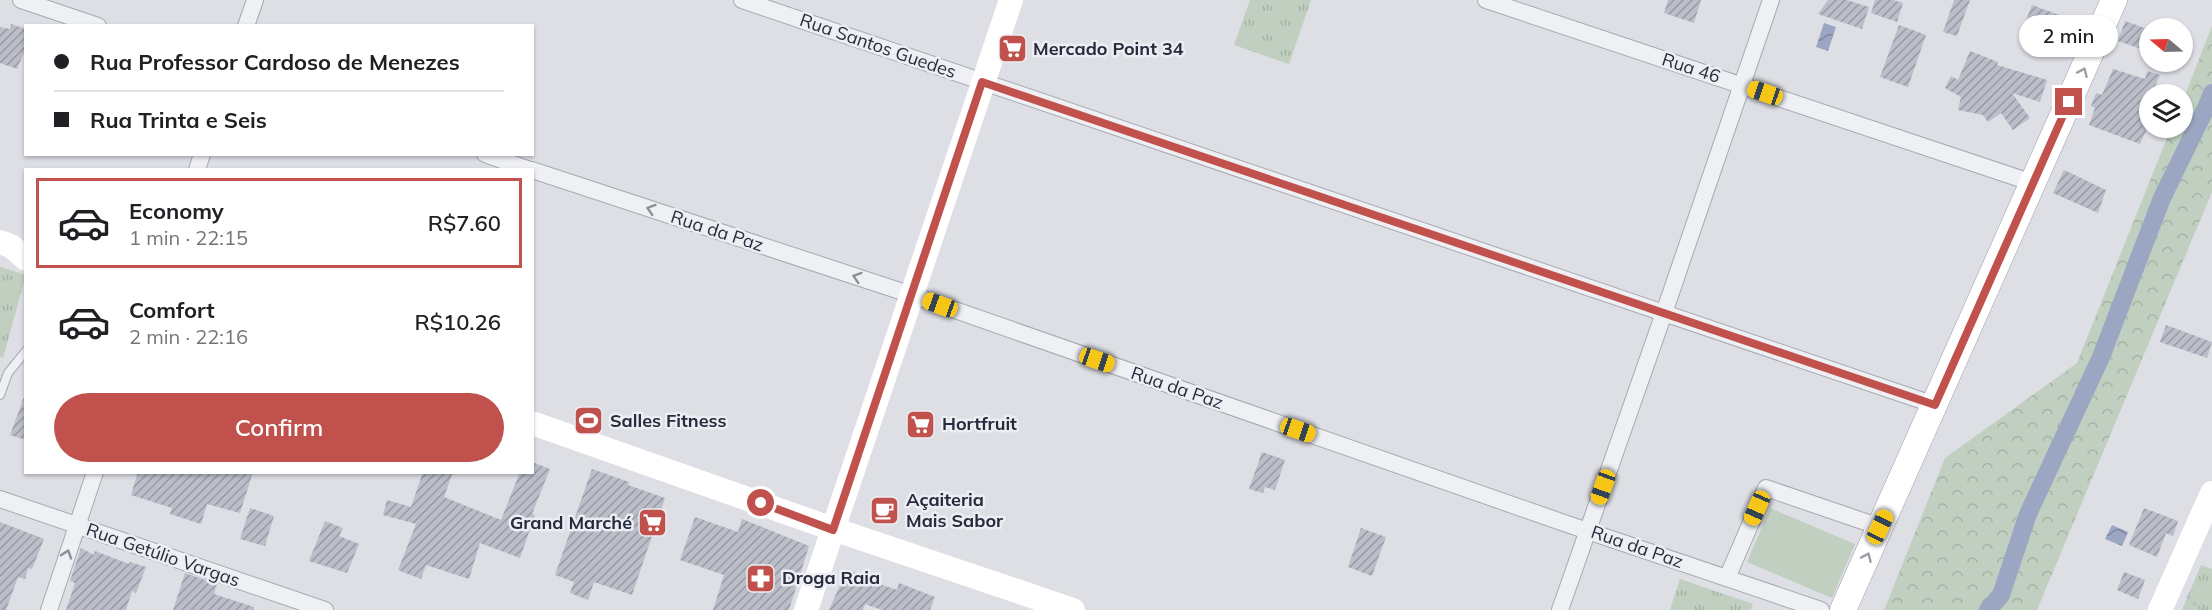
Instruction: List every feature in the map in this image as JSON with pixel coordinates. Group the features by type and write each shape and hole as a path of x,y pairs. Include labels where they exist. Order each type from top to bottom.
{"main road":[{"path":"1843,610 2114,0"}],"street":[{"path":"21,0 92,24"},
{"path":"247,24 255,0"},
{"name":"Rua Santos Guedes","path":"742,0 1935,405"},
{"path":"806,610 1011,0"},
{"name":"Rua 46","path":"1486,0 2033,183"},
{"path":"1560,610 1771,0"},
{"name":"Rua da Paz","path":"490,156 525,168"},
{"name":"Rua da Paz","path":"534,171 912,295 1587,531 1821,610"},
{"path":"534,424 833,530 1073,610"},
{"path":"50,610 94,474"},
{"path":"1727,578 1766,488 1880,527"},
{"path":"2160,610 2212,493"},
{"name":"Rua Getúlio Vargas","path":"0,500 325,610"}],"lane":[{"path":"0,395 8,373 24,353"}],"green space":[{"path":"1250,0 1311,0 1289,64 1234,45"},
{"path":"2212,26 2212,192 2037,610 1884,610 1945,458 2077,363 2167,138 2193,138 2193,84 2189,84"},
{"path":"0,267 24,274 24,282 3,358 0,357"},
{"path":"1770,508 1855,544 1832,598 1747,562"},
{"path":"2201,565 2212,569 2212,610 2182,610"},
{"path":"1680,579 1753,604 1751,610 1670,610"}],"water":[{"path":"1824,23 1836,27 1828,51 1816,47"},
{"path":"2112,525 2128,532 2122,546 2105,539"}],"building":[{"path":"1668,0 1701,0 1694,23 1664,13"},
{"path":"1828,0 1847,0 1869,7 1862,29 1818,14"},
{"path":"1875,0 1893,0 1903,3 1897,22 1871,13"},
{"path":"1954,0 1970,0 1957,36 1943,32"},
{"path":"2032,5 2070,19 2061,42 2023,28"},
{"path":"2125,21 2139,26 2139,48 2118,41"},
{"path":"11,24 24,28 24,53 17,69 0,63 0,27 10,29"},
{"path":"1899,25 1926,35 1908,87 1880,77"},
{"path":"1970,51 1998,62 1997,65 2047,80 2040,102 2012,93 2030,118 2013,130 2001,113 1988,122 1983,115 1958,110 1961,97 1945,88 1951,76 1958,80"},
{"path":"2113,69 2145,79 2147,72 2160,75 2156,84 2139,84 2139,138 2143,138 2140,144 2089,125 2095,108 2091,106 2096,93 2102,95"},
{"path":"2064,170 2106,190 2098,213 2053,193"},
{"path":"2166,325 2212,342 2207,358 2160,342"},
{"path":"24,397 24,439 10,435"},
{"path":"1262,452 1285,460 1275,490 1265,487 1263,493 1249,489"},
{"path":"534,463 550,469 532,514 535,515 520,558 480,543 469,579 426,565 421,579 398,570 416,524 383,515 387,500 411,507 422,474 452,474 444,497 501,520 519,474 534,474"},
{"path":"592,469 665,498 632,595 594,582 588,600 570,593 574,582 555,575"},
{"path":"137,474 252,474 240,513 207,504 201,524 170,514 172,508 131,495"},
{"path":"250,508 274,516 265,546 240,539"},
{"path":"2144,508 2178,521 2173,536 2166,533 2157,557 2129,545"},
{"name":"Droga Raia","path":"695,517 738,532 742,519 809,546 789,610 713,610 724,575 680,560"},
{"path":"325,521 343,528 339,536 359,544 347,573 309,561"},
{"path":"0,522 44,539 32,569 28,568 25,579 18,577 6,610 0,610"},
{"path":"1361,528 1386,537 1372,576 1348,567"},
{"path":"81,548 94,555 95,551 129,564 130,562 146,567 136,593 132,591 126,610 66,610 75,583 70,581"},
{"path":"847,569 897,590 899,583 935,597 930,610 882,610 865,604 863,610 829,610"},
{"path":"2124,572 2145,580 2138,599 2117,590"},
{"path":"185,573 217,584 214,594 254,607 254,610 173,610"}],"waterway":[{"path":"1988,610 2001,595 2028,514 2101,357 2162,198 2212,93"}],"place":[{"name":"Mercado Point 34","path":"1012,49"},
{"name":"Salles Fitness","path":"589,421"},
{"name":"Hortfruit","path":"921,424"},
{"name":"Açaiteria Mais Sabor","path":"885,510"},
{"name":"Grand Marché","path":"653,523"},
{"name":"Droga Raia","path":"761,578"}],"route":[{"path":"761,503 833,530 982,82 1935,405 2069,102"}]}
